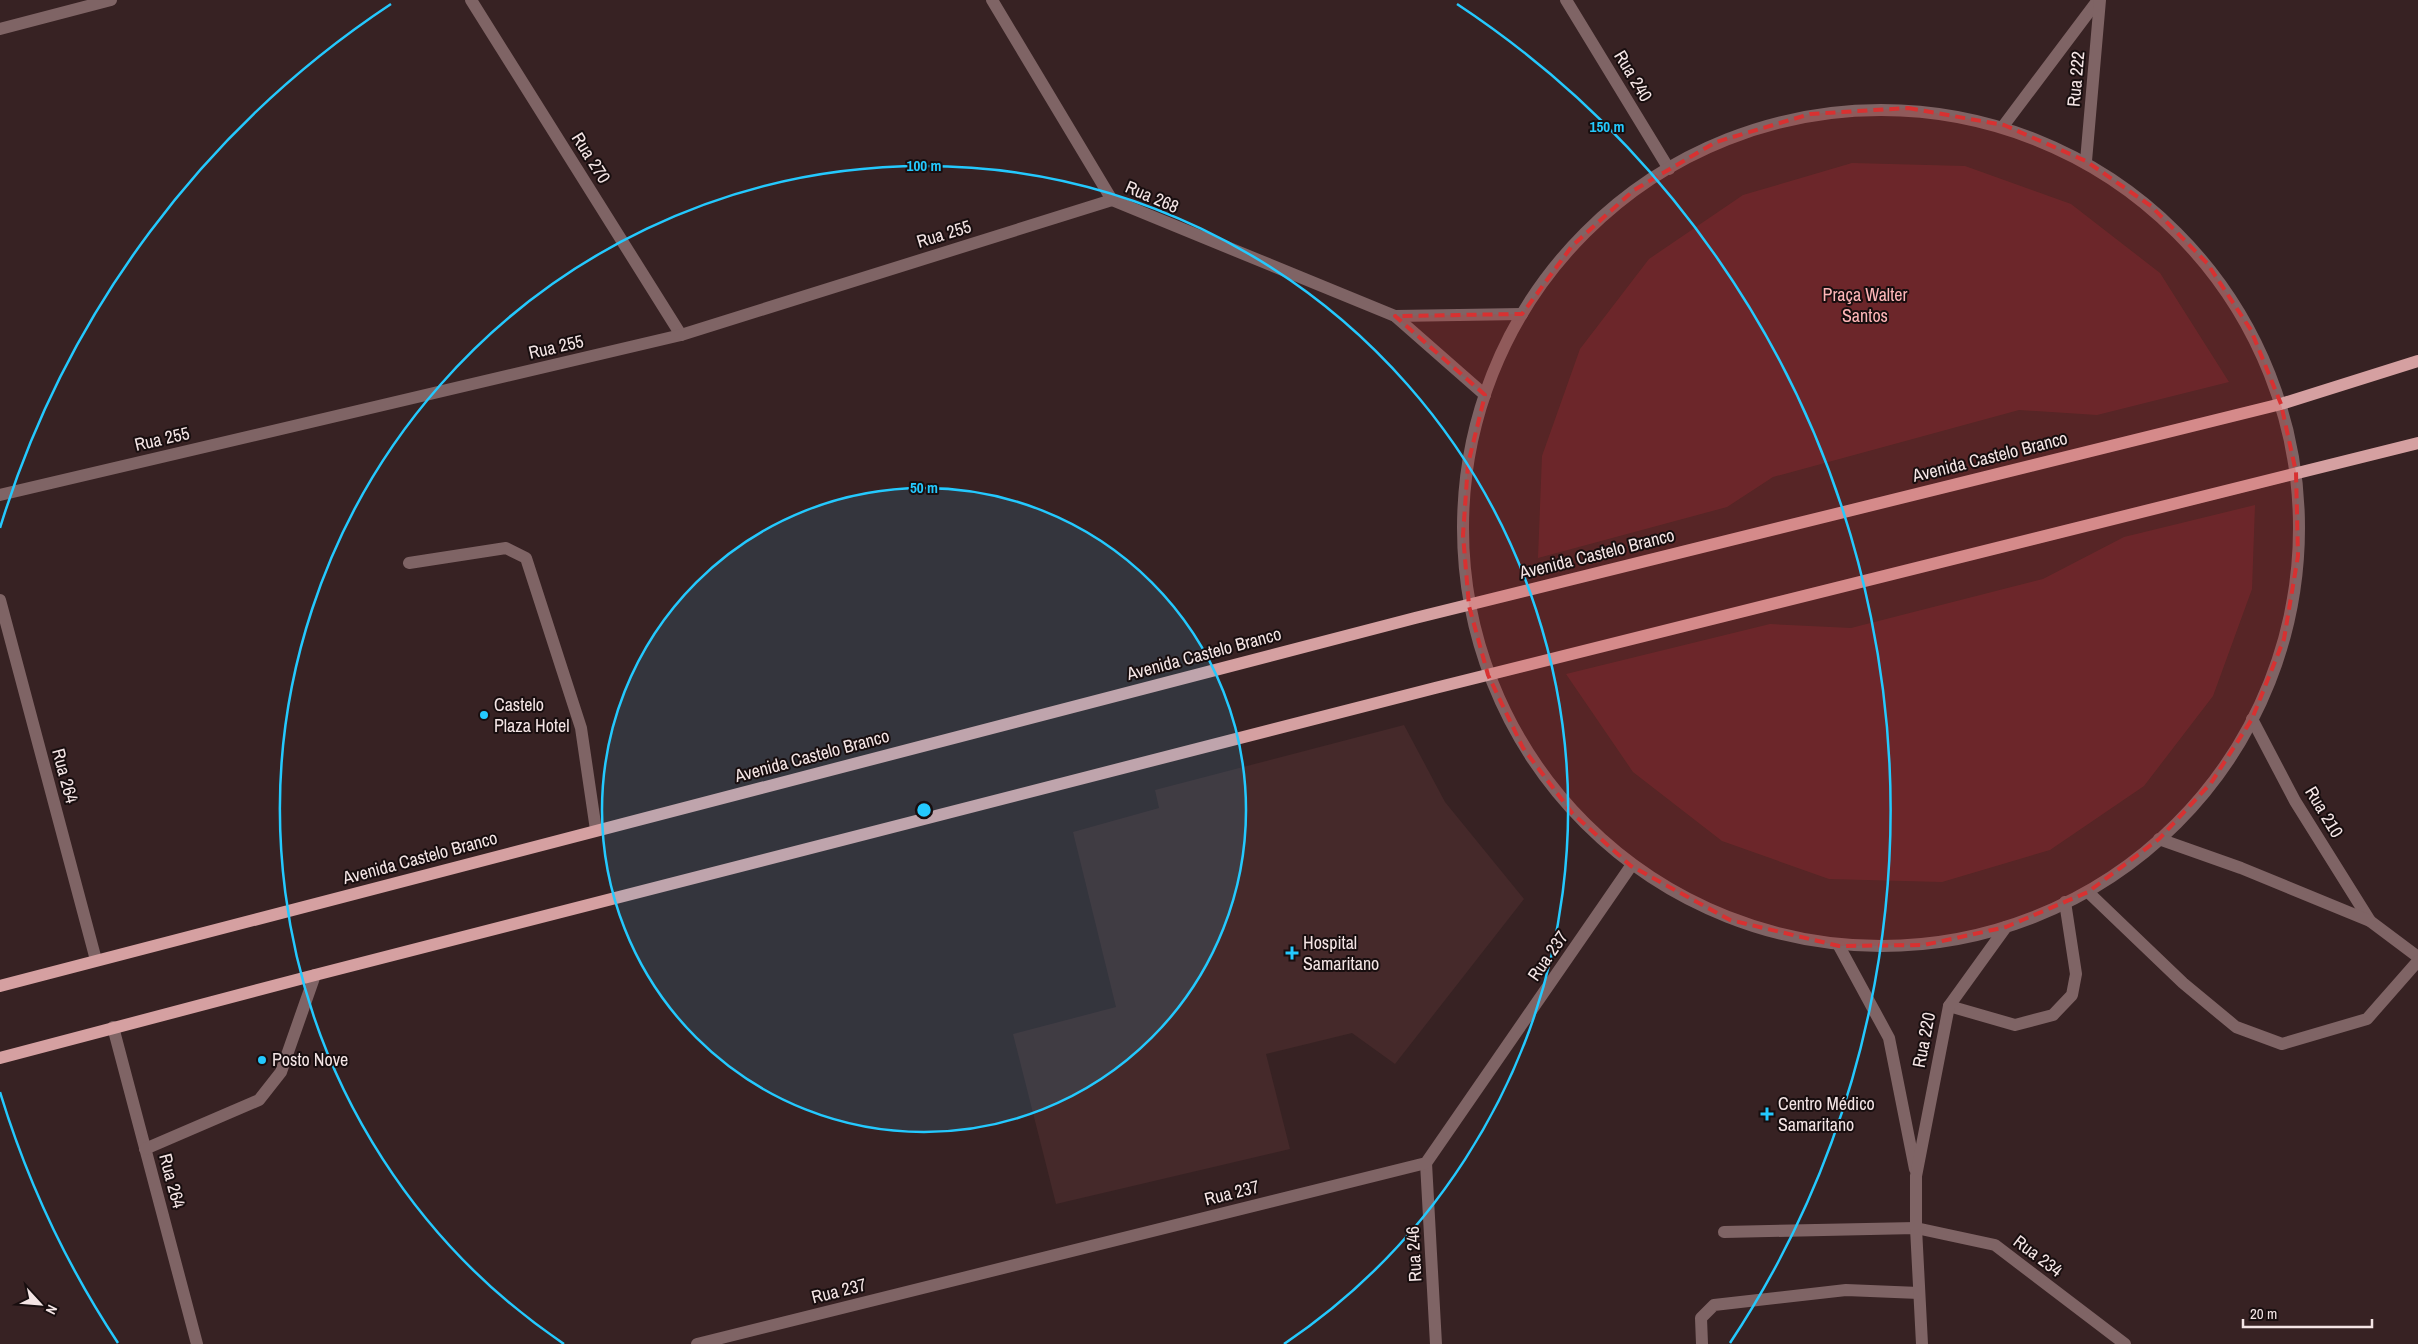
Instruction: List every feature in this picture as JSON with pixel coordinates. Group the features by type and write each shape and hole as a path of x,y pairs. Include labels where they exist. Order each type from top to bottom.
{"main road":[{"name":"Avenida Castelo Branco","path":"0,986 1405,620 1469,606 1554,582 2281,404 2418,361"},
{"path":"0,1058 315,974 1488,675 2418,442"}],"street":[{"path":"0,29 111,0"},
{"name":"Rua 270","path":"471,0 681,335"},
{"name":"Rua 268","path":"992,0 1112,200 1395,316 1485,395"},
{"name":"Rua 240","path":"1566,0 1669,169"},
{"name":"Rua 222","path":"2004,125 2099,0"},
{"name":"Rua 222","path":"2086,161 2099,0"},
{"path":"1908,108 2004,125 2086,161 2151,206 2207,263 2251,330 2281,404 2296,472 2298,556 2284,639 2252,719 2211,783 2159,839 2088,892 2006,927 1924,945 1840,946 1730,920 1632,866 1572,813 1524,748 1488,675 1469,606 1462,535 1468,464 1485,395 1522,314 1572,246 1634,190 1716,142 1810,114 1908,108"},
{"name":"Rua 255","path":"0,495 681,335 1112,200"},
{"name":"Rua 268","path":"1395,316 1522,314"},
{"path":"409,563 506,548 526,558 581,728 596,830"},
{"name":"Rua 264","path":"0,600 96,960"},
{"name":"Rua 210","path":"2252,719 2295,801 2370,921"},
{"name":"Rua 210","path":"2159,839 2241,868 2370,921 2418,959"},
{"name":"Rua 237","path":"697,1344 1426,1163 1632,866"},
{"path":"2088,892 2183,983 2236,1027 2282,1044 2367,1018 2418,959"},
{"path":"1948,1006 2015,1025 2053,1015 2072,995 2076,974 2065,902"},
{"name":"Rua 220","path":"1922,1344 1916,1228 1916,1176 1948,1006 2006,927"},
{"name":"Rua 220","path":"1840,946 1889,1038 1916,1176"},
{"path":"146,1149 259,1100 281,1072 315,974"},
{"name":"Rua 264","path":"113,1027 197,1344"},
{"name":"Rua 246","path":"1426,1163 1436,1344"},
{"name":"Rua 234","path":"1724,1232 1916,1228 1995,1246 2125,1344"},
{"path":"1702,1344 1701,1318 1714,1305 1846,1290 1919,1293"}],"highlighted area":[{"path":"1908,108 2004,125 2086,161 2151,206 2207,263 2251,330 2281,404 2296,472 2298,556 2284,639 2252,719 2211,783 2159,839 2088,892 2006,927 1924,945 1839,946 1730,920 1631,866 1572,813 1523,748 1488,675 1469,606 1463,535 1468,464 1485,395 1395,316 1522,314 1572,246 1634,190 1716,142 1810,114"}],"shaded area":[{"name":"Hospital Samaritano","path":"1404,725 1445,802 1524,899 1395,1064 1352,1033 1266,1054 1290,1149 1056,1204 1013,1034 1116,1007 1073,832 1159,808 1155,790"}],"green space":[{"name":"Praça Walter Santos","path":"1852,163 1965,166 2071,204 2160,273 2229,382 2097,415 2019,410 1773,477 1727,507 1538,558 1542,456 1580,349 1649,259 1743,195"},
{"path":"2255,505 2252,589 2213,696 2144,786 2050,850 1942,882 1829,879 1722,841 1633,772 1566,674 1770,624 1851,628 2043,579 2124,537"}],"place":[{"name":"Castelo Plaza Hotel","path":"484,715"},
{"name":"Hospital Samaritano","path":"1292,953"},
{"name":"Posto Nove","path":"262,1060"},
{"name":"Centro Médico Samaritano","path":"1767,1114"}]}
